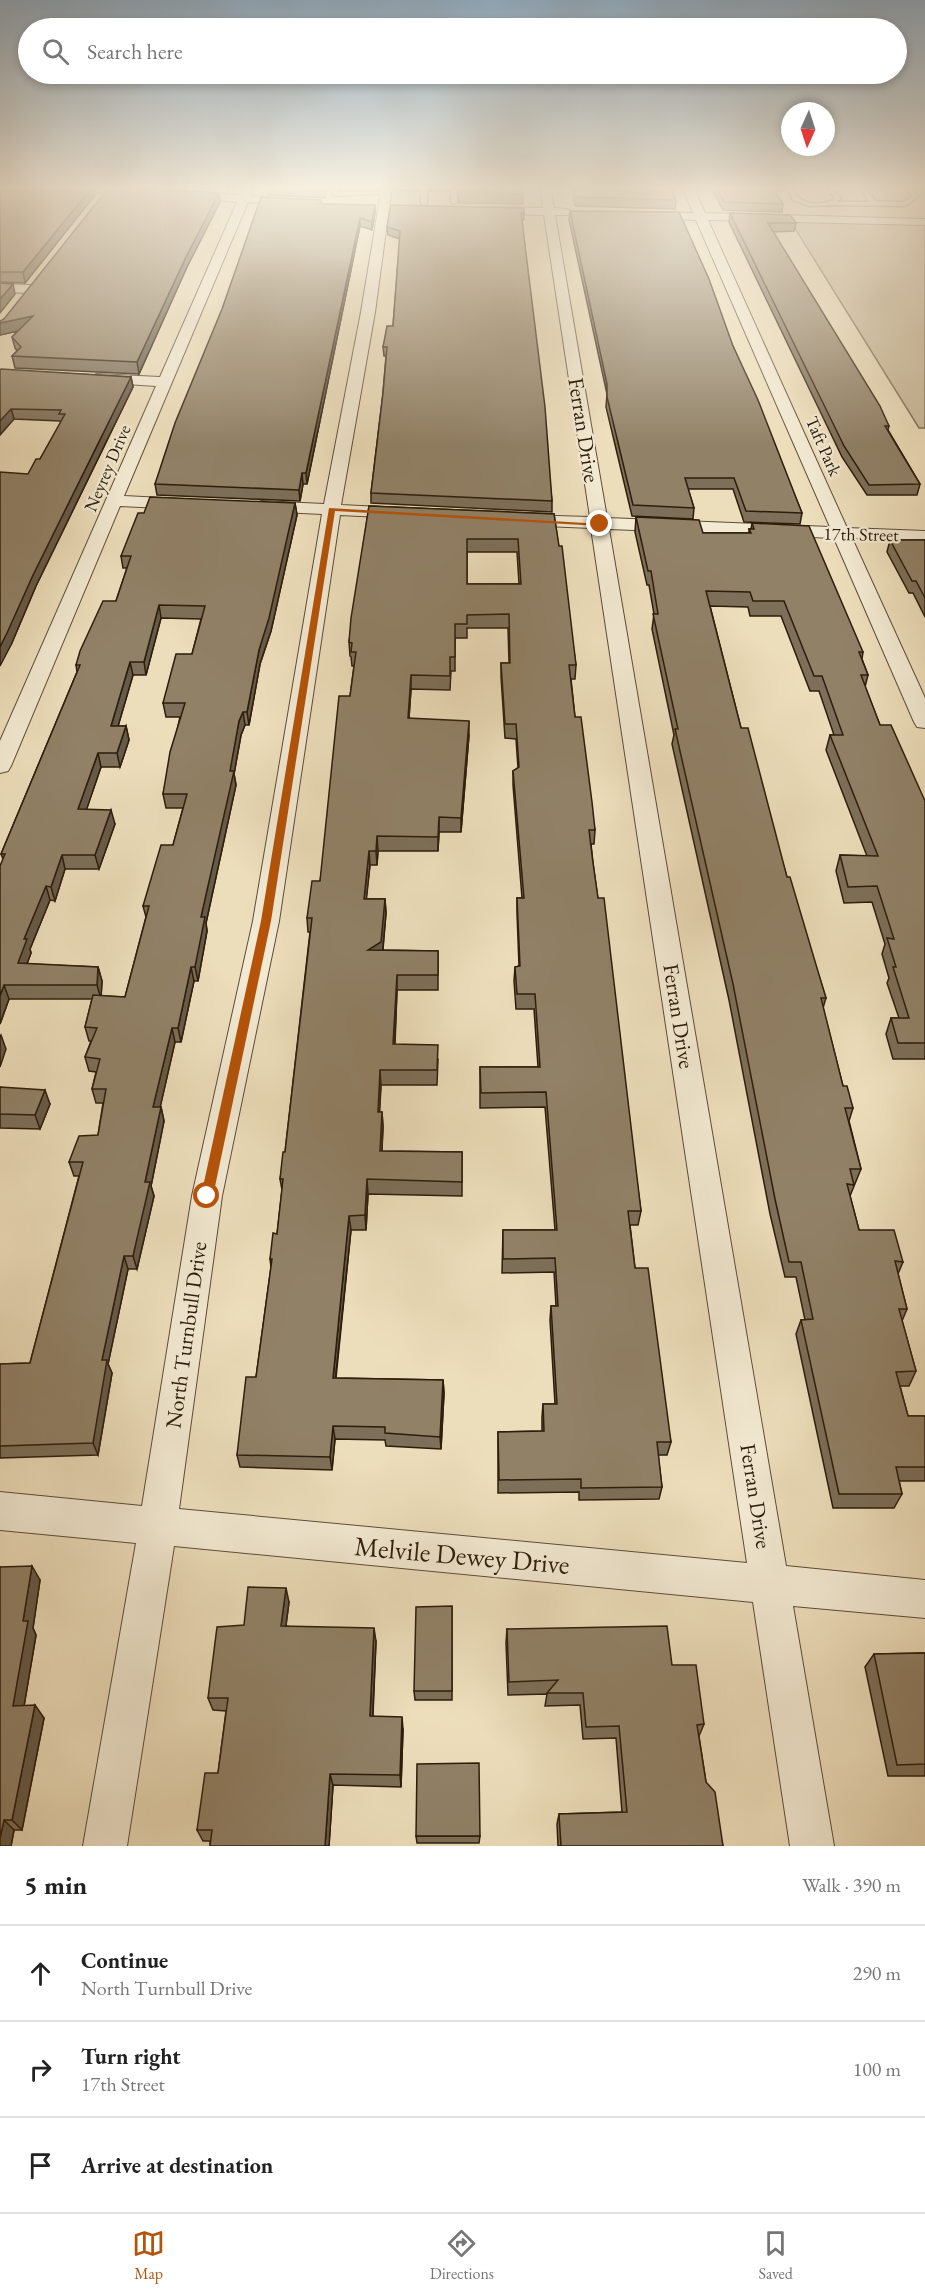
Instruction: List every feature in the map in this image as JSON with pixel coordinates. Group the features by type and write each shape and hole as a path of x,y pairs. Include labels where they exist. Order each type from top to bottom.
{"street":[{"name":"Neyrey Drive","path":"0,766 212,272"},
{"name":"North Turnbull Drive","path":"105,1846 158,1526 207,1196 266,921 332,509 368,312 372,272"},
{"name":"Ferran Drive","path":"560,272 812,1846"},
{"name":"Taft Park","path":"725,272 925,722"},
{"path":"0,288 35,285 19,304"},
{"path":"82,377 165,382"},
{"path":"114,501 194,504"},
{"path":"240,506 413,513"},
{"name":"17th Street","path":"506,519 925,536"},
{"name":"Melvile Dewey Drive","path":"0,1511 925,1599"}],"shaded area":[{"path":"822,272 925,272 925,428 919,428"}],"building":[{"path":"41,272 179,272 137,362 12,356 21,347 12,337 33,316 0,323"},
{"path":"235,272 349,272 306,473 302,473 299,490 155,484 175,423"},
{"path":"397,272 528,272 545,407 552,501 371,493 387,347 383,347 387,326 393,326"},
{"path":"583,272 706,272 733,346 758,400 802,513 746,511 734,478 685,478 694,508 633,505 607,397 607,384"},
{"path":"759,272 798,272 880,406 889,426 885,426 920,484 869,485 844,446"},
{"path":"0,283 13,284 0,299"},
{"path":"1,369 131,377 0,647 0,472 28,474 36,459 40,459 65,414 59,414 61,410 11,409 0,421"},
{"path":"150,497 295,503 269,618 259,650 247,712 243,712 239,721 230,771 234,771 201,917 205,917 195,967 191,967 178,1028 172,1028 153,1107 161,1107 145,1182 150,1182 133,1256 124,1256 102,1360 107,1360 93,1443 0,1446 0,1364 30,1363 83,1162 69,1162 79,1136 98,1135 106,1089 92,1089 100,1059 85,1057 97,1028 85,1027 93,995 125,997 149,906 143,906 161,845 173,845 187,794 163,794 170,752 185,703 163,703 176,654 192,654 205,606 159,605 144,662 130,662 111,726 126,726 117,753 98,753 78,809 111,810 95,855 62,855 51,887 46,886 24,939 27,939 18,963 98,967 97,985 4,985 0,996 0,866 5,854 1,854 80,665 76,665 80,651 103,601 116,601 131,556 121,556 138,513 144,513"},
{"path":"369,506 554,514 559,546 562,546 576,665 569,665 575,717 581,717 592,802 595,830 589,830 593,863 598,898 604,898 641,1211 628,1211 635,1268 648,1268 671,1442 657,1442 662,1487 581,1488 581,1479 499,1480 498,1432 544,1431 543,1404 557,1404 551,1306 558,1306 555,1258 503,1259 503,1230 557,1230 546,1092 481,1093 480,1067 540,1067 535,994 517,994 515,967 520,966 517,898 524,898 513,771 519,767 516,724 505,724 501,663 510,663 509,614 467,615 467,624 455,624 455,657 450,657 450,676 411,675 408,718 469,721 461,818 439,817 438,837 377,836 376,851 369,851 364,899 385,899 381,942 368,950 438,951 438,975 397,975 393,1044 438,1045 437,1070 380,1070 378,1112 382,1112 380,1151 462,1152 462,1182 367,1179 365,1215 349,1216 333,1378 443,1380 440,1437 385,1433 385,1427 333,1426 330,1457 237,1455 246,1377 256,1377 272,1259 270,1259 273,1233 277,1234 283,1179 280,1179 312,918 307,918 312,881 320,881 339,696 350,696 356,652 351,652 352,643 349,642","holes":["467,539 518,539 521,584 467,584"]},
{"path":"636,517 699,520 703,533 751,533 749,529 754,529 752,523 809,526 863,652 859,652 868,675 861,675 880,725 891,725 925,801 925,1043 898,1043 891,1018 909,1018 893,967 896,967 887,938 894,939 877,886 848,887 840,855 878,856 830,735 843,735 822,676 814,676 784,601 753,601 750,592 706,591 741,728 748,728 787,877 790,877 826,998 821,998 843,1086 847,1086 853,1108 845,1108 861,1169 850,1169 854,1185 847,1184 859,1230 894,1230 903,1262 895,1261 907,1309 899,1309 916,1371 896,1372 908,1416 925,1416 925,1467 896,1467 902,1494 839,1494 801,1320 813,1319 801,1262 789,1262 775,1199 733,984 675,729 678,729 653,614 658,614 651,571 648,571"},
{"path":"890,540 925,540 925,598 916,581 912,581"},
{"path":"0,1087 45,1090 35,1115 0,1114"},
{"path":"32,1566 23,1621 28,1621 13,1706 35,1705 12,1820 4,1820 0,1838 0,1567"},
{"path":"248,1587 286,1588 281,1626 374,1628 370,1716 402,1717 400,1775 330,1774 325,1846 210,1846 212,1830 197,1830 205,1773 218,1773 228,1698 208,1698 217,1627 244,1625"},
{"path":"452,1606 452,1691 414,1691 416,1607"},
{"path":"667,1626 672,1665 696,1665 704,1724 697,1725 706,1782 715,1792 723,1846 561,1846 559,1814 627,1812 619,1726 586,1727 583,1693 547,1693 558,1680 509,1682 507,1629"},
{"path":"925,1653 925,1764 897,1765 874,1654"},
{"path":"479,1763 480,1836 416,1836 417,1764"}],"route":[{"path":"207,1196 266,921 332,509 600,524"}]}
